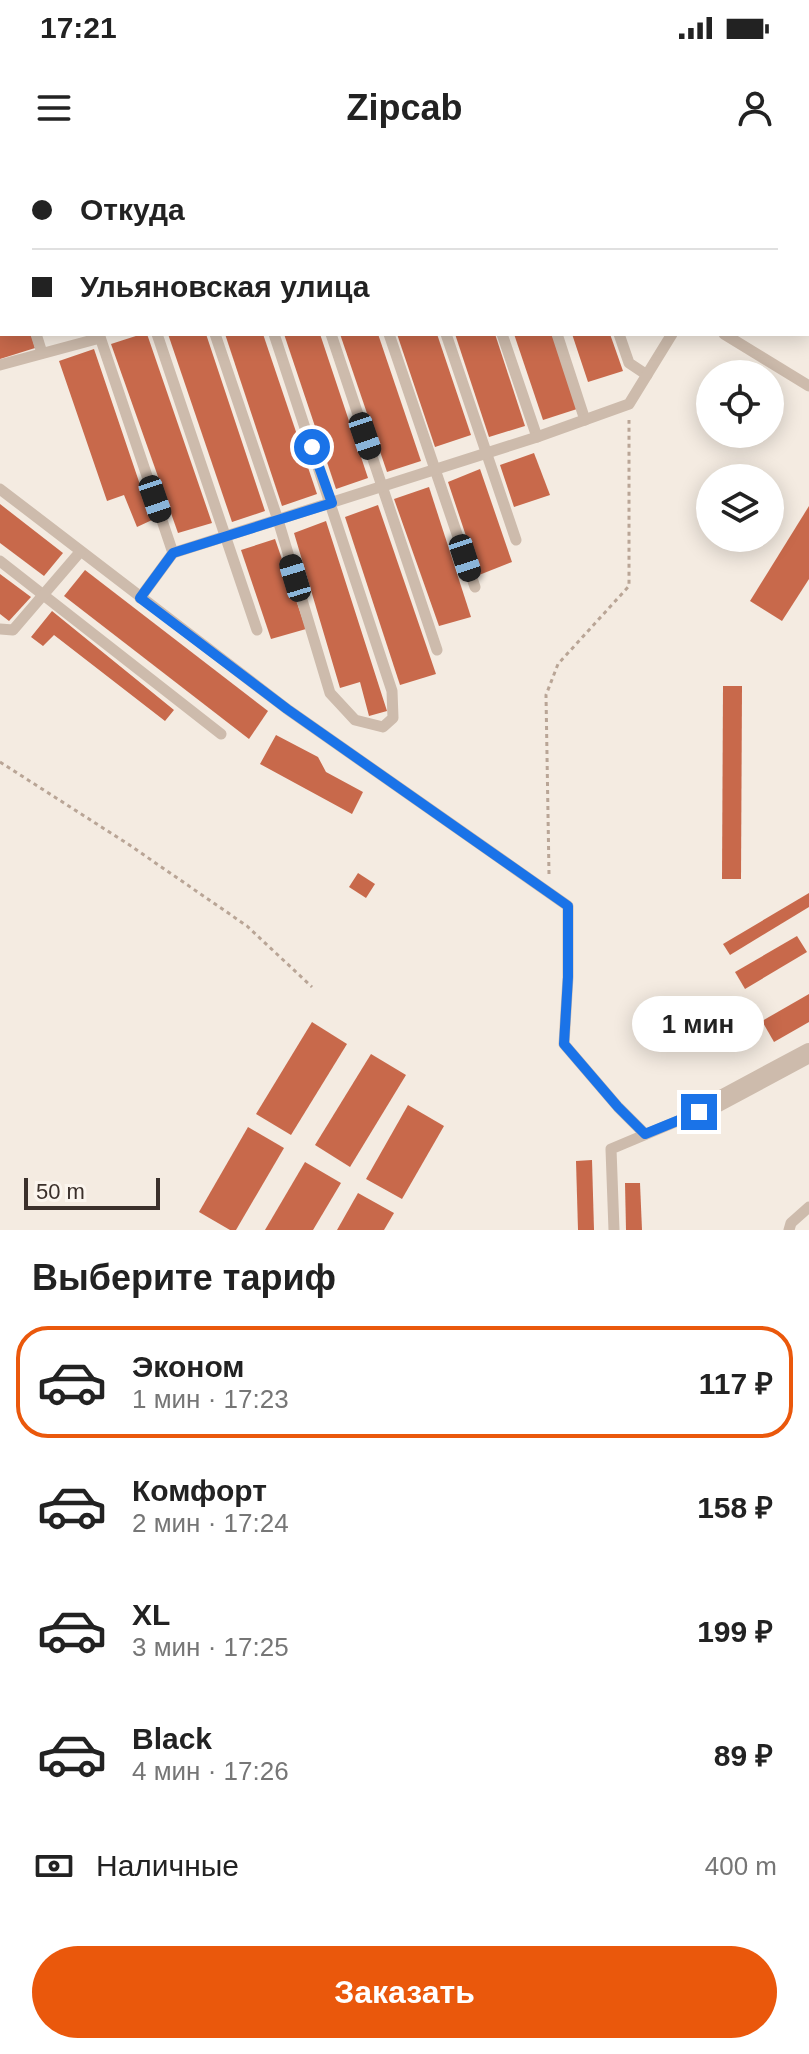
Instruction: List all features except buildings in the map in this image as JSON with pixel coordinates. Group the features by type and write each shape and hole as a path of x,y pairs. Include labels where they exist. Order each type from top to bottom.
{"street":[{"path":"699,1112 809,1053"}],"lane":[{"path":"37,336 42,353"},
{"path":"0,365 99,336 173,553"},
{"path":"158,336 257,630"},
{"path":"216,336 278,520 330,693 355,720 383,727 393,718 392,691 275,336"},
{"path":"332,336 437,650"},
{"path":"390,336 475,587"},
{"path":"447,336 516,540"},
{"path":"503,336 537,437"},
{"path":"558,336 585,420"},
{"path":"620,336 629,363 647,375"},
{"path":"140,598 173,553 537,437 629,404 671,336"},
{"path":"727,336 809,386"},
{"path":"0,489 287,709 568,906 564,1044 645,1134"},
{"path":"0,629 13,630 80,552"},
{"path":"0,561 221,734"},
{"path":"614,1230 611,1149 699,1112"},
{"path":"789,1230 791,1223 809,1207"}],"path":[{"path":"550,894 546,695 558,664 629,586 629,404"},
{"path":"0,762 128,844 247,926 312,987"}],"route":[{"path":"312,447 332,503 173,553 140,598 287,709 568,906 564,1044 645,1134 699,1112"}]}
